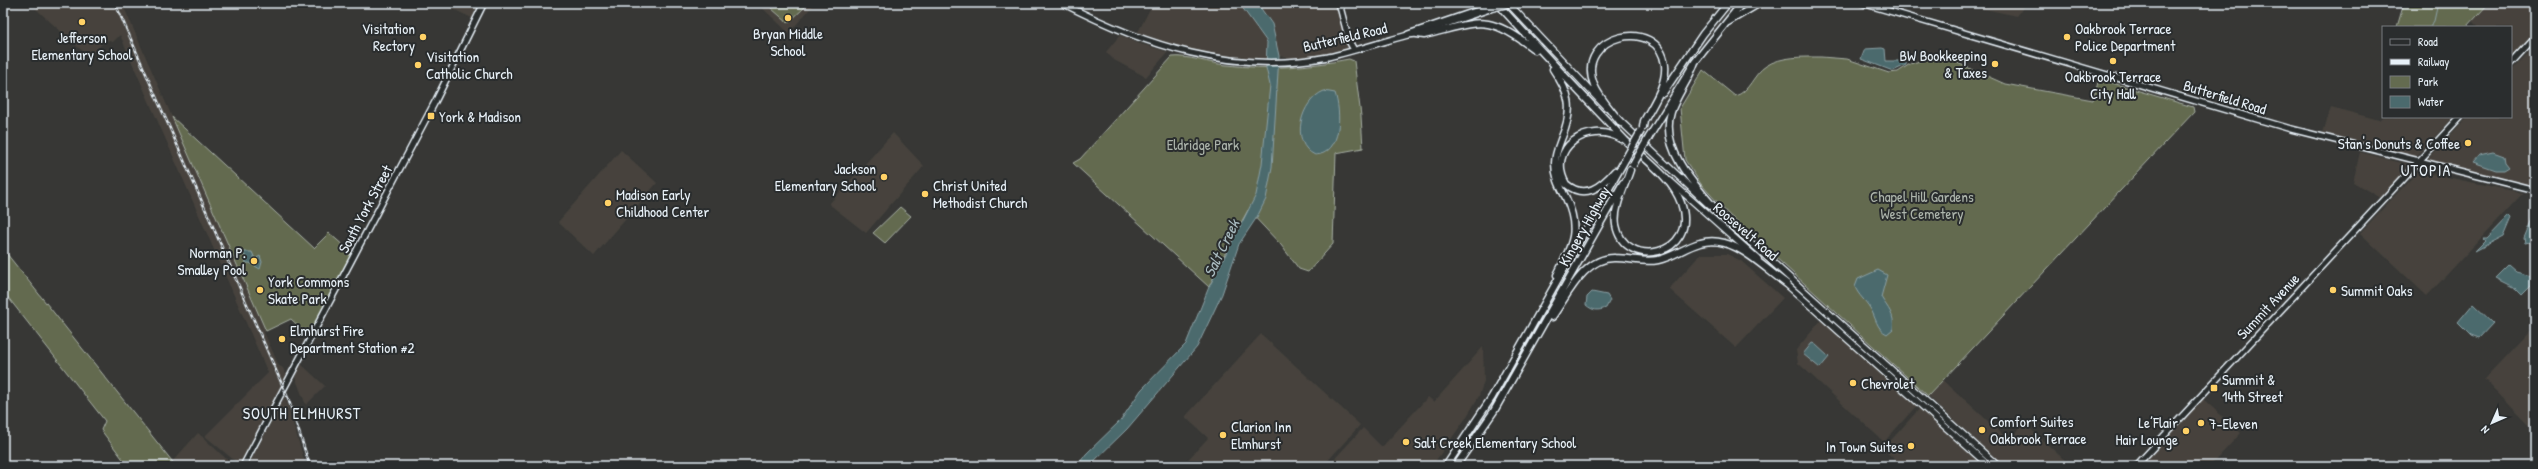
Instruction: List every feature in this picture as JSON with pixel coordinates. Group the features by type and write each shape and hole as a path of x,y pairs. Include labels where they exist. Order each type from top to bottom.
{"highway":[{"name":"Roosevelt Road","path":"1497,3 1549,60 1628,142 1659,171"},
{"name":"Kingery Highway","path":"1446,466 1492,396 1538,317 1622,164 1667,86 1702,34 1728,3"},
{"name":"Kingery Highway","path":"1456,466 1494,411 1523,362 1649,137 1695,62 1742,3"},
{"path":"1724,25 1760,3"},
{"path":"1417,34 1424,35 1475,24 1490,24 1513,32 1549,60 1565,88 1570,105 1569,122 1555,161 1559,185 1572,213 1575,228 1573,243 1546,296 1538,317"},
{"path":"1621,122 1598,93 1593,81 1592,70 1595,58 1608,42 1617,36 1635,36 1651,42 1664,58 1666,66 1662,87 1644,121 1642,129"},
{"path":"1695,62 1690,78 1671,112 1671,131 1677,157 1686,174 1721,215"},
{"path":"1622,164 1604,184 1592,191 1574,190 1566,184 1561,171 1564,152 1574,140 1582,135 1596,131 1604,132 1628,142"},
{"path":"1632,167 1616,214 1616,226 1628,246 1638,251 1649,253 1658,253 1674,244 1683,233 1684,226 1684,215 1681,202 1659,171"},
{"path":"1523,362 1584,271 1603,259 1659,260 1698,243 1717,241 1734,246 1787,284"}],"main road":[{"name":"South York Street","path":"243,466 436,100 484,3"},
{"name":"Butterfield Road","path":"1062,3 1121,32 1173,50 1217,58 1264,62 1282,62 1327,57 1408,34 1422,27 1489,8 1513,3"},
{"path":"1339,3 1349,40 1354,50"},
{"name":"Butterfield Road","path":"1408,34 1417,34 1489,8 1497,3"},
{"name":"Roosevelt Road","path":"1508,3 1621,122 1677,177 1998,466"},
{"name":"Butterfield Road","path":"1864,3 2291,129 2417,162 2535,190"},
{"path":"2512,62 2535,37"},
{"name":"Summit Avenue","path":"2136,466 2459,118"},
{"name":"Roosevelt Road","path":"1659,171 1989,466"}],"shaded area":[{"path":"42,3 122,3 266,331 264,332 279,366 283,368 287,377 241,466 205,436 268,373 120,35 113,42 106,40 89,57 36,9"},
{"path":"440,3 479,3 472,18"},
{"name":"Bryan Middle School","path":"757,3 815,3 789,33"},
{"path":"1153,3 1239,3 1267,42 1266,59 1200,53 1136,36"},
{"path":"1263,3 1337,3 1350,48 1315,56 1291,58 1279,56 1272,24 1258,5"},
{"path":"1957,3 2027,3 2017,16"},
{"path":"2489,3 2535,3 2535,33 2512,57 2512,26 2478,26 2473,21"},
{"path":"1120,35 1138,43 1168,52 1146,77 1114,60 1106,52"},
{"path":"2535,46 2535,188 2427,160 2466,118 2512,118 2512,70"},
{"path":"2331,107 2379,120 2382,117 2453,118 2415,157 2323,133"},
{"name":"Jackson Elementary School","path":"893,133 924,166 866,233 829,204"},
{"name":"Madison Early Childhood Center","path":"621,150 657,183 594,256 558,222"},
{"path":"2360,152 2410,165 2380,198 2353,182"},
{"path":"2418,171 2523,193 2427,296 2360,233"},
{"path":"1701,254 1727,254 1741,261 1783,298 1736,348 1669,289"},
{"path":"1822,319 1918,404 1884,442 1798,363 1796,350"},
{"path":"2535,325 2535,431 2484,379"},
{"path":"1261,334 1360,425 1323,466 1182,466 1208,438 1185,417"},
{"path":"1483,347 1484,381 1479,396 1466,418 1432,466 1328,466 1363,428 1382,447 1428,397 1434,402"},
{"path":"301,364 325,386 306,405 295,377"},
{"path":"1943,380 2011,442 2023,422 2071,466 2003,466 1928,396"},
{"path":"285,396 306,466 248,466"},
{"path":"2203,399 2241,433 2210,466 2141,466"},
{"path":"1921,407 1987,466 1936,464 1902,466 1883,449"},
{"path":"198,433 234,466 176,466 172,462"}],"green space":[{"path":"777,3 801,3 805,7 788,23 772,9"},
{"path":"2404,3 2489,3 2468,26 2397,26"},
{"name":"Eldridge Park","path":"1172,57 1185,57 1242,67 1288,67 1349,59 1354,61 1361,116 1363,148 1336,153 1333,244 1308,272 1299,269 1281,245 1248,210 1209,287 1073,163 1080,159"},
{"name":"Chapel Hill Gardens West Cemetery","path":"1821,57 1847,59 1889,73 1898,72 1910,64 1929,58 1946,58 2005,84 2093,100 2099,79 2193,107 2194,112 1928,396 1728,214 1701,184 1685,160 1680,108 1703,70 1735,96 1740,94 1748,87 1762,69 1778,60"},
{"path":"172,117 314,248 329,233 352,253 309,336 291,319 266,331"},
{"path":"900,207 911,216 885,243 873,233"},
{"path":"3,249 176,466 128,466 101,430 105,421 3,291"}],"water":[{"path":"1239,3 1257,3 1272,24 1279,56 1272,167 1266,199 1257,217 1239,244 1222,294 1197,347 1127,429 1089,466 1077,466 1086,454 1121,420 1141,390 1186,344 1209,287 1256,195 1262,164 1270,85 1266,68 1267,42"},
{"path":"1865,49 1885,49 1886,61 1906,61 1906,65 1893,71 1861,59"},
{"path":"1324,91 1335,93 1339,120 1338,130 1331,147 1324,153 1315,155 1307,149 1302,141 1300,132 1301,122 1309,103"},
{"path":"2493,152 2504,156 2505,162 2509,167 2504,170 2496,170 2473,162 2479,155"},
{"path":"2535,212 2535,232 2530,242 2525,243 2524,238"},
{"path":"2510,215 2512,217 2504,236 2475,251 2485,241 2483,239 2487,239"},
{"name":"Norman P. Smalley Pool","path":"240,252 252,252 255,259 260,256 262,262 260,269 250,263 246,263 245,255 240,255"},
{"path":"2508,265 2516,272 2535,277 2535,282 2522,295 2515,288 2495,278"},
{"path":"1878,270 1887,275 1881,297 1892,315 1893,329 1887,334 1878,326 1872,311 1855,287 1858,279"},
{"path":"1592,292 1607,295 1610,300 1606,308 1596,310 1586,305 1587,297"},
{"path":"2473,304 2493,323 2479,338 2471,335 2458,322"},
{"path":"1812,343 1829,357 1820,368 1803,354"}],"waterway":[{"path":"2431,26 2434,21 2438,3"}],"railway":[{"path":"115,3 288,398 310,466"}],"place":[{"name":"Bryan Middle School","path":"788,18"},
{"name":"Jefferson Elementary School","path":"82,22"},
{"name":"Visitation Rectory","path":"423,37"},
{"name":"Oakbrook Terrace Police Department","path":"2067,37"},
{"name":"Oakbrook Terrace City Hall","path":"2113,61"},
{"name":"BW Bookkeeping & Taxes","path":"1995,64"},
{"name":"Visitation Catholic Church","path":"418,65"},
{"name":"York & Madison","path":"431,116"},
{"name":"Stan's Donuts & Coffee","path":"2468,143"},
{"name":"Jackson Elementary School","path":"884,177"},
{"name":"Christ United Methodist Church","path":"925,194"},
{"name":"Madison Early Childhood Center","path":"608,203"},
{"name":"Norman P. Smalley Pool","path":"254,261"},
{"name":"York Commons Skate Park","path":"260,290"},
{"name":"Summit Oaks","path":"2333,290"},
{"name":"Elmhurst Fire Department Station #2","path":"282,339"},
{"name":"Chevrolet","path":"1853,383"},
{"name":"Summit & 14th Street","path":"2214,388"},
{"name":"7-Eleven","path":"2201,423"},
{"name":"Comfort Suites Oakbrook Terrace","path":"1982,430"},
{"name":"Le’Flair Hair Lounge","path":"2186,431"},
{"name":"Clarion Inn Elmhurst","path":"1223,435"},
{"name":"Salt Creek Elementary School","path":"1406,442"},
{"name":"In Town Suites","path":"1911,446"}],"district":[{"name":"UTOPIA","path":"2426,170"},
{"name":"SOUTH ELMHURST","path":"302,413"}],"water label":[{"name":"Salt Creek","path":"1221,248"}]}
